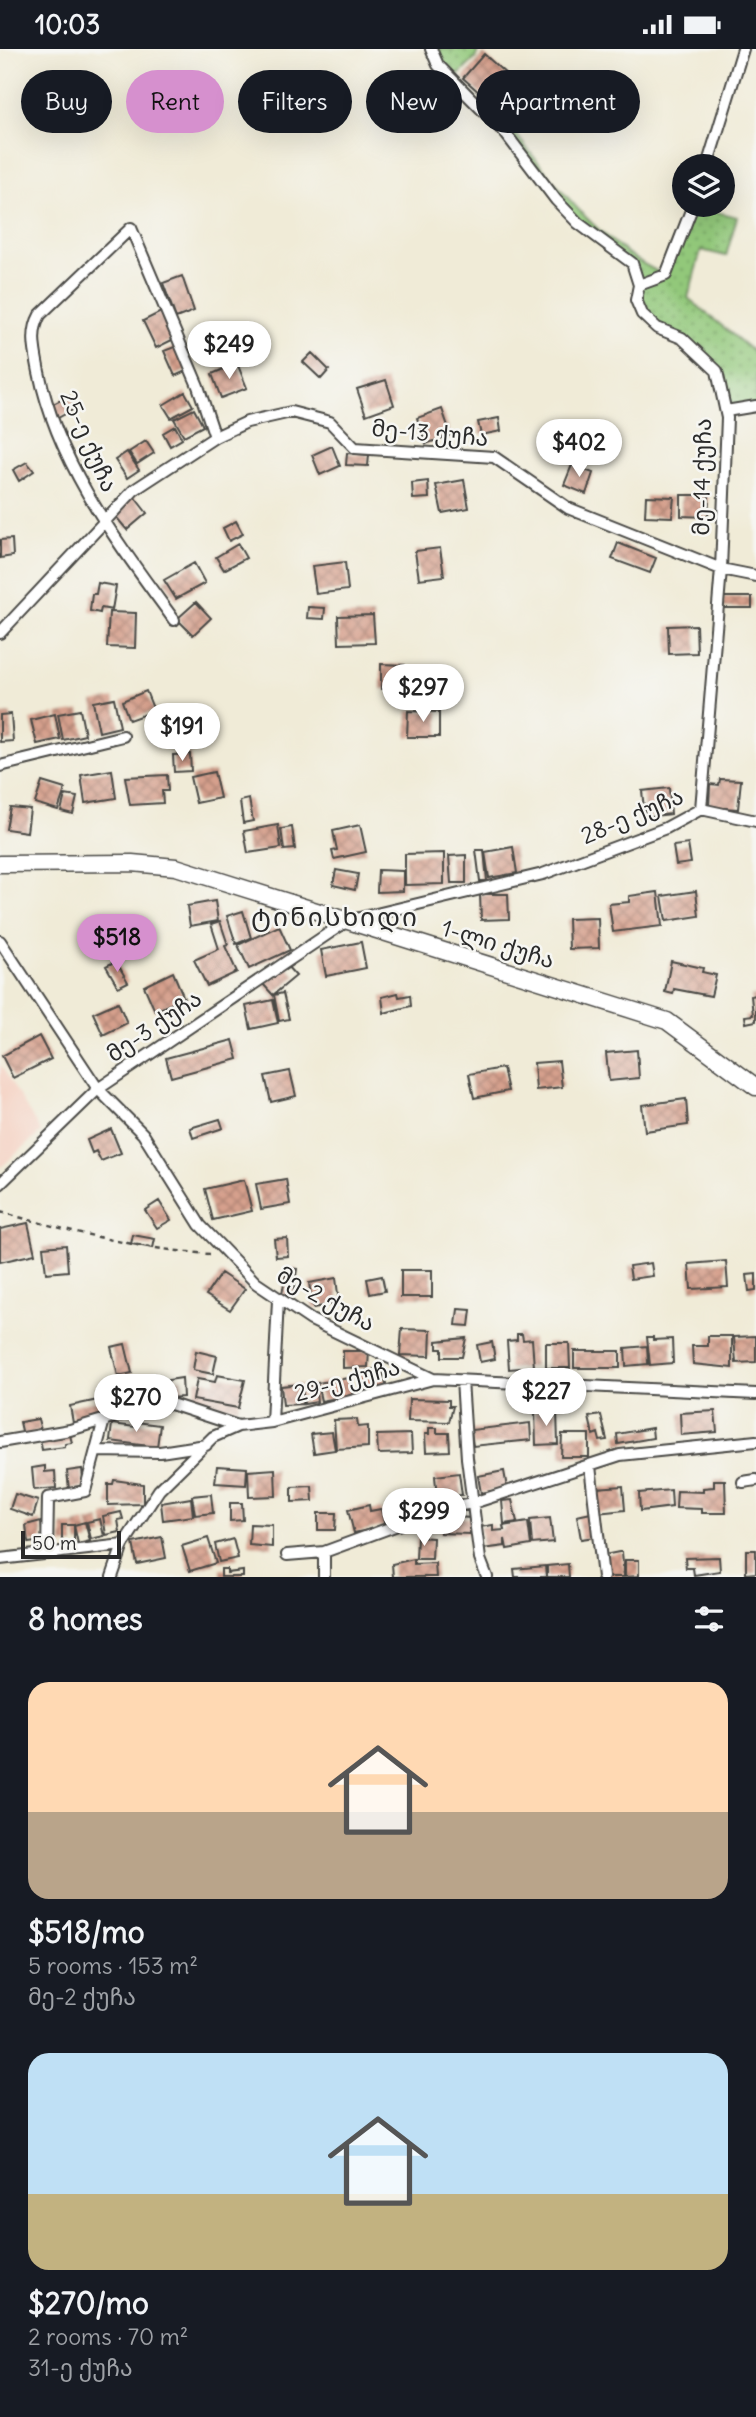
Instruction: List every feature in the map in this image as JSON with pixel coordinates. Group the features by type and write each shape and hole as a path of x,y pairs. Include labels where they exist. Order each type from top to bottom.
{"main road":[{"name":"1-ლი ქუჩა","path":"0,864 132,863 176,867 667,1021 756,1087"}],"street":[{"name":"მე-14 ქუჩა","path":"431,49 438,65 506,134 556,201 578,223 632,264 639,285 636,300 642,314 657,328 682,338 717,371 726,411 721,569"},
{"path":"710,154 743,49"},
{"path":"639,285 666,275 689,217"},
{"name":"25-ე ქუჩა","path":"174,620 103,520 48,409 34,341 34,326 40,315 131,228 198,386 215,437"},
{"path":"726,411 756,406"},
{"name":"მე-13 ქუჩა","path":"0,633 103,520 134,490 215,437 247,422 291,412 330,422 355,448 494,457 568,508 721,569 756,576"},
{"name":"28-ე ქუჩა","path":"347,921 543,874 666,828 701,809 721,569"},
{"path":"0,766 123,736"},
{"path":"701,809 756,821"},
{"name":"მე-3 ქუჩა","path":"0,1184 98,1089 347,921"},
{"name":"მე-2 ქუჩა","path":"0,941 98,1089 143,1134 200,1225 227,1255 278,1300 312,1320 433,1379 756,1394"},
{"path":"272,1422 278,1300"},
{"name":"29-ე ქუჩა","path":"238,1426 272,1422 433,1379"},
{"path":"462,1380 480,1559 487,1577"},
{"path":"0,1442 70,1430 146,1406 171,1404 238,1426"},
{"path":"47,1554 48,1498 85,1491 104,1420"},
{"path":"112,1577 123,1545 159,1490 213,1437 238,1426"},
{"path":"287,1555 324,1552 443,1509 473,1503 620,1455 756,1441"},
{"path":"97,1451 160,1452 206,1445"},
{"path":"590,1466 603,1577"},
{"path":"743,1482 756,1480"},
{"path":"0,1559 123,1545"},
{"path":"324,1552 324,1577"}],"path":[{"path":"0,1212 107,1241 163,1251 227,1255"}],"shaded area":[{"path":"0,1064 41,1132 0,1168"}],"green space":[{"path":"431,49 478,49 476,58 462,72 445,70"},
{"path":"515,133 560,189 596,227 615,244 658,272 664,266 682,217 737,217 726,256 701,250 688,298 756,354 756,406 726,411 717,371 642,314 632,264 578,223 506,134"}],"building":[{"path":"484,54 501,70 476,70 476,90 463,78"},
{"path":"182,276 194,311 176,318 163,283"},
{"path":"163,311 176,338 156,348 143,321"},
{"path":"177,346 188,370 175,376 164,351"},
{"path":"312,353 329,370 321,379 303,362"},
{"path":"237,363 247,388 221,398 212,374"},
{"path":"386,380 394,405 366,415 357,389"},
{"path":"185,392 193,406 171,418 163,405"},
{"path":"69,396 76,408 58,418 51,405"},
{"path":"194,409 203,426 184,436 174,419"},
{"path":"442,409 451,435 426,444 417,418"},
{"path":"499,418 501,431 481,435 478,422"},
{"path":"175,426 182,439 170,446 163,433"},
{"path":"146,441 154,453 137,464 129,452"},
{"path":"332,446 340,466 320,475 312,455"},
{"path":"127,452 139,470 127,478 115,460"},
{"path":"347,453 369,455 368,466 346,465"},
{"path":"27,462 34,471 19,481 13,470"},
{"path":"572,465 593,473 586,494 564,485"},
{"path":"464,480 469,508 442,513 436,485"},
{"path":"428,481 429,498 413,499 412,483"},
{"path":"133,495 147,513 127,530 112,512"},
{"path":"681,495 709,495 708,517 681,516"},
{"path":"646,496 674,497 672,517 645,516"},
{"path":"236,521 243,534 229,541 223,528"},
{"path":"12,539 13,556 0,558 0,540"},
{"path":"618,543 656,558 650,573 612,559"},
{"path":"238,544 246,558 224,570 216,557"},
{"path":"440,548 444,576 419,579 415,551"},
{"path":"345,562 348,590 316,594 312,566"},
{"path":"194,563 205,583 176,599 164,580"},
{"path":"98,583 116,586 112,610 101,608 100,613 90,611 92,594 96,594"},
{"path":"723,597 752,597 752,608 723,608"},
{"path":"196,602 211,618 193,635 177,619"},
{"path":"308,607 325,608 324,619 307,618"},
{"path":"109,612 136,613 135,648 107,647"},
{"path":"373,615 375,643 339,644 338,616"},
{"path":"696,625 697,653 669,654 668,626"},
{"path":"381,664 405,665 405,688 381,689"},
{"path":"146,691 154,711 129,720 122,701"},
{"path":"114,698 120,727 99,732 93,702"},
{"path":"80,710 85,735 63,740 58,714"},
{"path":"408,711 439,712 439,737 407,737"},
{"path":"11,714 13,741 0,742 0,715"},
{"path":"55,714 60,739 37,744 31,720"},
{"path":"190,754 191,771 174,772 173,755"},
{"path":"112,770 116,798 85,803 81,775"},
{"path":"214,772 220,798 196,803 190,777"},
{"path":"167,775 168,791 162,791 163,803 130,805 125,777"},
{"path":"720,779 741,780 738,809 709,807 710,784 719,785"},
{"path":"42,782 65,789 58,810 35,803"},
{"path":"669,788 671,814 645,817 642,791"},
{"path":"65,795 77,797 73,814 61,811"},
{"path":"249,799 253,821 243,823 240,801"},
{"path":"10,807 30,809 27,832 6,829"},
{"path":"278,825 281,848 248,853 244,831"},
{"path":"360,825 366,852 334,859 332,851 337,850 333,831"},
{"path":"292,827 295,849 284,850 281,829"},
{"path":"688,844 691,863 676,865 673,846"},
{"path":"513,847 517,873 489,878 485,852"},
{"path":"476,850 484,850 487,881 480,881"},
{"path":"444,853 444,884 405,885 405,854"},
{"path":"466,855 466,883 451,883 449,856"},
{"path":"336,870 358,874 355,890 333,885"},
{"path":"378,870 403,871 403,891 377,892"},
{"path":"696,891 699,916 666,921 662,896"},
{"path":"658,892 662,926 613,932 609,904 629,902 629,896"},
{"path":"480,894 508,894 509,919 481,920"},
{"path":"215,901 218,921 190,926 187,906"},
{"path":"243,911 251,938 236,944 227,916"},
{"path":"598,918 599,948 569,949 568,919"},
{"path":"220,921 228,945 225,946 237,972 207,986 194,960 219,949 211,924"},
{"path":"279,926 290,950 249,969 238,945"},
{"path":"361,942 366,968 326,976 321,950"},
{"path":"116,961 128,982 118,987 106,966"},
{"path":"671,961 703,968 702,972 716,975 711,996 674,989 673,994 665,992"},
{"path":"286,965 296,976 273,995 263,984"},
{"path":"173,972 184,998 155,1011 144,986"},
{"path":"283,993 289,1019 279,1021 274,995"},
{"path":"398,993 399,997 410,995 411,1006 384,1013 382,997"},
{"path":"756,995 756,1021 746,1023 745,1016 753,1015 751,996"},
{"path":"273,1000 278,1023 251,1029 246,1006"},
{"path":"118,1002 127,1023 103,1035 93,1013"},
{"path":"39,1036 51,1059 13,1078 2,1056"},
{"path":"233,1040 238,1059 171,1077 166,1058"},
{"path":"637,1050 639,1078 609,1081 606,1053"},
{"path":"559,1061 562,1087 536,1090 534,1063"},
{"path":"503,1068 508,1091 474,1098 469,1074"},
{"path":"290,1071 296,1096 271,1102 265,1076"},
{"path":"686,1099 688,1125 645,1131 642,1105"},
{"path":"220,1119 223,1128 193,1138 190,1128"},
{"path":"111,1129 121,1153 101,1161 96,1151 92,1153 87,1140"},
{"path":"286,1179 290,1204 261,1209 256,1184"},
{"path":"244,1180 252,1211 213,1220 205,1189"},
{"path":"159,1201 171,1220 157,1228 145,1210"},
{"path":"28,1223 35,1254 0,1262 0,1229"},
{"path":"133,1235 155,1239 153,1248 131,1244"},
{"path":"287,1238 288,1256 276,1257 274,1239"},
{"path":"66,1245 68,1271 46,1273 43,1247"},
{"path":"726,1261 728,1287 691,1289 689,1264"},
{"path":"651,1263 653,1276 631,1279 629,1266"},
{"path":"287,1268 297,1269 293,1296 282,1294"},
{"path":"401,1270 432,1270 432,1297 401,1297"},
{"path":"221,1273 245,1289 230,1310 206,1295"},
{"path":"756,1274 756,1290 749,1291 747,1275"},
{"path":"382,1276 385,1291 370,1294 367,1279"},
{"path":"336,1278 339,1303 313,1308 309,1283"},
{"path":"458,1309 471,1310 469,1326 456,1325"},
{"path":"402,1329 431,1330 430,1356 400,1355"},
{"path":"517,1334 522,1334 523,1340 532,1339 534,1367 509,1369 507,1341 517,1340"},
{"path":"708,1336 732,1336 732,1368 693,1364 692,1346 708,1346"},
{"path":"756,1336 756,1362 736,1363 734,1337"},
{"path":"647,1337 653,1337 653,1340 672,1339 673,1363 650,1365"},
{"path":"466,1338 462,1357 442,1357 442,1349 437,1349 437,1341"},
{"path":"492,1342 495,1359 480,1362 477,1345"},
{"path":"546,1343 569,1343 570,1368 546,1368"},
{"path":"125,1344 132,1373 118,1376 111,1347"},
{"path":"647,1346 648,1364 626,1366 625,1348"},
{"path":"196,1351 217,1356 213,1374 193,1370"},
{"path":"343,1351 369,1351 368,1367 343,1368"},
{"path":"574,1351 620,1351 620,1368 574,1368"},
{"path":"382,1367 387,1389 362,1394 358,1373"},
{"path":"154,1374 158,1399 131,1405 126,1380"},
{"path":"217,1375 245,1380 238,1408 193,1400 197,1379 215,1382"},
{"path":"182,1378 183,1397 169,1398 168,1380"},
{"path":"349,1378 353,1395 321,1401 317,1383"},
{"path":"300,1384 302,1404 283,1405 281,1386"},
{"path":"315,1385 317,1402 304,1404 302,1387"},
{"path":"107,1398 111,1415 73,1423 70,1406"},
{"path":"409,1399 449,1400 449,1406 453,1406 449,1422 408,1421"},
{"path":"535,1411 557,1411 558,1444 536,1445"},
{"path":"715,1411 717,1432 681,1435 680,1413"},
{"path":"601,1415 607,1440 600,1441 598,1433 593,1435 589,1417"},
{"path":"38,1419 41,1431 23,1435 20,1422"},
{"path":"357,1419 358,1427 368,1426 368,1447 336,1449 334,1420"},
{"path":"136,1422 160,1425 157,1447 110,1441 112,1424 135,1427"},
{"path":"530,1423 531,1440 473,1446 471,1430"},
{"path":"429,1428 437,1428 437,1433 449,1433 450,1451 426,1452 425,1434 429,1434"},
{"path":"652,1428 653,1438 618,1444 617,1434"},
{"path":"332,1432 335,1450 314,1453 311,1434"},
{"path":"411,1434 412,1453 378,1454 377,1435"},
{"path":"562,1434 589,1434 589,1457 561,1457"},
{"path":"70,1435 72,1443 65,1444 65,1447 42,1450 40,1439"},
{"path":"45,1466 45,1472 55,1471 56,1488 34,1490 32,1468"},
{"path":"217,1466 247,1468 246,1485 215,1483"},
{"path":"82,1469 84,1488 69,1489 67,1471"},
{"path":"275,1469 276,1496 249,1497 248,1471"},
{"path":"504,1471 507,1488 481,1493 478,1476"},
{"path":"459,1473 462,1495 437,1498 435,1476"},
{"path":"114,1480 143,1484 143,1504 108,1505 108,1484 113,1484"},
{"path":"714,1480 725,1480 726,1513 702,1513 702,1509 676,1508 677,1491 703,1492 703,1488 714,1487"},
{"path":"312,1486 313,1501 292,1502 292,1487"},
{"path":"623,1486 625,1510 597,1513 596,1488"},
{"path":"671,1490 672,1507 640,1511 639,1493"},
{"path":"15,1494 38,1501 33,1517 10,1509"},
{"path":"211,1494 213,1513 195,1515 192,1496"},
{"path":"191,1498 193,1516 163,1520 161,1503"},
{"path":"512,1500 517,1522 504,1524 502,1501"},
{"path":"230,1503 242,1503 243,1520 230,1521"},
{"path":"369,1505 370,1511 381,1509 385,1526 354,1533 348,1510"},
{"path":"121,1512 123,1519 118,1520 120,1532 106,1535 103,1516"},
{"path":"318,1513 336,1513 335,1530 318,1530"},
{"path":"591,1513 595,1537 581,1539 577,1516"},
{"path":"441,1516 471,1518 470,1534 440,1533"},
{"path":"550,1518 553,1542 532,1544 530,1520"},
{"path":"100,1519 104,1536 91,1539 87,1522"},
{"path":"41,1521 43,1541 28,1543 26,1525"},
{"path":"85,1522 90,1541 78,1544 74,1525"},
{"path":"528,1522 531,1545 507,1549 505,1539 505,1546 482,1549 480,1527 493,1525 493,1531 504,1530 503,1526"},
{"path":"250,1524 272,1525 272,1547 249,1545"},
{"path":"62,1525 74,1525 74,1545 62,1545"},
{"path":"162,1537 166,1558 137,1564 133,1543"},
{"path":"417,1537 433,1538 432,1559 416,1559"},
{"path":"208,1538 216,1563 190,1571 182,1546"},
{"path":"233,1539 238,1558 219,1562 215,1544"},
{"path":"746,1550 756,1550 756,1573 746,1574"},
{"path":"622,1552 624,1577 606,1577 604,1555"},
{"path":"719,1557 720,1571 694,1575 693,1568 686,1568 685,1558"},
{"path":"414,1559 414,1564 435,1563 436,1577 393,1577 392,1564"},
{"path":"625,1560 639,1560 639,1576 625,1577"},
{"path":"568,1564 569,1577 547,1577 547,1566"},
{"path":"545,1566 546,1577 515,1577 514,1569"},
{"path":"221,1569 227,1569 227,1573 243,1571 243,1577 221,1577"}],"district":[{"name":"ტინისხიდი","path":"335,917"}]}
